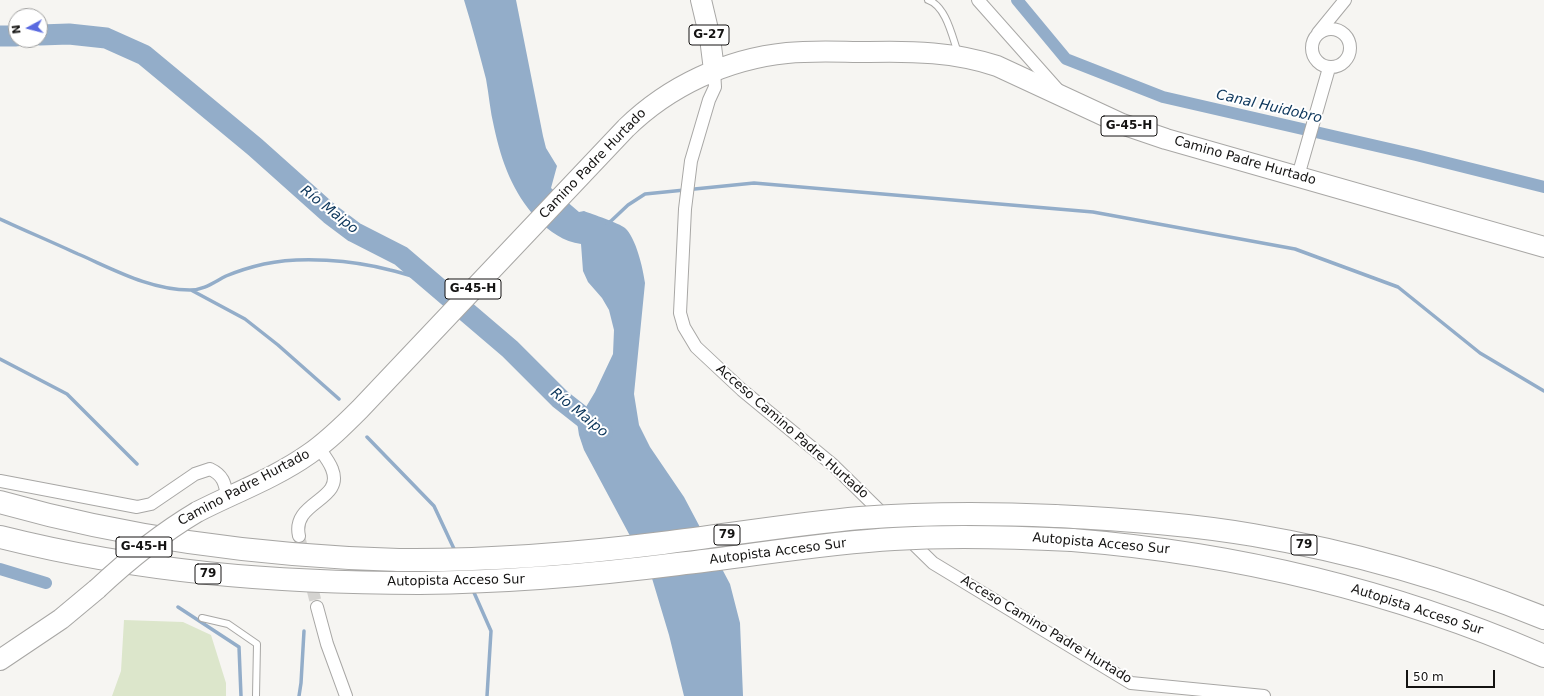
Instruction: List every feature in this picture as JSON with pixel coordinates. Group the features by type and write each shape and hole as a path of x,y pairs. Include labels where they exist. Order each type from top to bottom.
{"highway":[{"name":"Autopista Acceso Sur","path":"0,502 106,528 190,542 288,554 399,560 476,560 546,555 661,544 816,523 901,515 978,514 1130,520 1245,534 1297,543 1386,564 1476,592 1544,618"},
{"name":"Autopista Acceso Sur","path":"0,536 50,548 112,560 218,575 316,582 419,583 473,582 569,576 672,565 793,549 894,539 978,536 1072,540 1188,553 1290,572 1395,601 1544,656"}],"main road":[{"name":"G-27","path":"701,0 710,38 714,70"},
{"name":"Camino Padre Hurtado","path":"0,660 61,619 140,551 177,524 227,496 287,468 318,447 360,409 626,128 650,106 672,91 714,70 753,58 788,53 897,52 959,56 977,59 997,66 1122,124 1166,139 1544,247"}],"street":[{"path":"978,0 1065,98"},
{"path":"1318,33 1324,30 1336,29 1347,36 1351,48 1342,65 1329,68 1317,62 1312,51 1312,44 1318,33 1345,0"},
{"path":"1298,176 1329,68"},
{"name":"Acceso Camino Padre Hurtado","path":"714,70 715,87 709,100 690,161 685,209 680,313 684,326 696,347 742,390 833,465 933,563 1131,683 1264,696"},
{"path":"298,536 297,525 301,515 314,503 325,496 333,481 332,468 318,447"},
{"path":"0,481 137,507 151,504 194,474 210,470 218,473 224,482 227,496"},
{"path":"317,607 329,651 346,696"}],"lane":[{"path":"928,0 933,2 942,10 959,56"},
{"path":"202,618 228,624 257,644 256,696"}],"green space":[{"path":"124,620 183,622 211,635 226,683 226,696 112,696 121,671"}],"water":[{"path":"464,0 516,0 543,136 546,148 557,166 551,188 579,212 584,211 612,221 625,228 636,246 645,283 634,394 639,425 650,447 684,497 730,584 740,623 743,696 684,696 669,635 651,575 584,450 579,435 577,422 595,392 613,354 614,330 609,310 602,298 588,282 583,271 581,244 569,241 552,232 537,219 521,198 509,176 497,140 491,115 486,79"}],"waterway":[{"name":"Canal Huidobro","path":"1017,0 1066,59 1163,97 1416,155 1544,187"},
{"name":"Río Maipo","path":"48,35 69,34 106,38 144,55 255,147 330,214 354,232 401,256 510,349 560,399 602,432"},
{"name":"Río Maipo","path":"0,36 8,36"},
{"path":"607,223 628,205 645,194 754,183 1093,212 1295,249 1398,287 1480,353 1544,391"},
{"path":"0,219 132,278 146,283 175,289 200,289 226,276 245,269 264,264 294,260 327,260 359,264 401,273 433,283"},
{"path":"191,290 245,319 278,345 339,399"},
{"path":"0,359 67,394 137,464"},
{"path":"367,437 434,506 455,551"},
{"path":"0,569 46,583"},
{"path":"472,588 491,631 487,696"},
{"path":"178,607 239,647 241,696"},
{"path":"299,696 304,631"}],"tunnel":[{"path":"299,536 317,607"}]}
